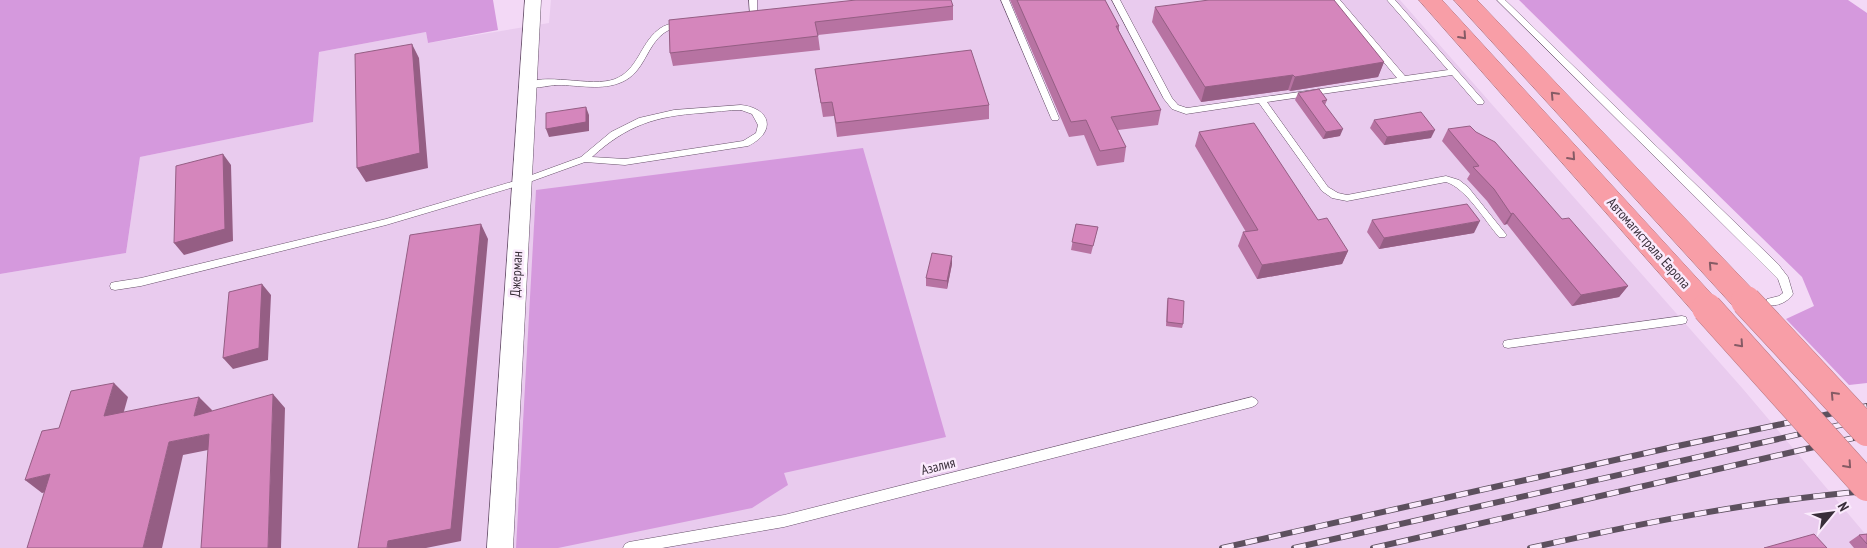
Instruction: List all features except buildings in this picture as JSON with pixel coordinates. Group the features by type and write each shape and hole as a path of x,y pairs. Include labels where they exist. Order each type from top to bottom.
{"highway":[{"name":"Автомагистрала Европа","path":"1430,0 1694,314 1867,486"},
{"path":"1464,0 1758,302 1867,431"}],"street":[{"name":"Джерман","path":"500,548 533,0"}],"lane":[{"path":"753,0 754,14"},
{"path":"1005,0 1055,118"},
{"path":"1116,0 1168,99 1175,107 1186,111 1454,72"},
{"path":"1336,0 1403,79"},
{"path":"1391,0 1480,102"},
{"path":"1501,0 1783,277 1788,294 1782,300 1758,302"},
{"path":"744,15 763,13"},
{"path":"528,85 554,82 600,85 619,80 632,73 657,33 664,28 676,24 695,21"},
{"path":"1261,100 1325,189 1335,196 1347,198 1446,179 1456,182 1465,190 1502,235"},
{"path":"115,286 141,282 386,222 522,182 584,159 604,140 642,119 676,112 742,107 752,110 759,115 763,124 762,132 756,139 745,144 625,162 584,159"},
{"path":"1508,344 1694,314"},
{"name":"Азалия","path":"629,548 784,521 1252,402"}],"shaded area":[{"path":"0,0 493,0 498,30 428,43 426,32 319,52 313,122 140,157 126,253 0,274"},
{"path":"551,0 1400,0 1743,389 1867,536 1867,548 0,548 0,274 126,253 140,157 313,122 319,52 426,32 428,43 549,23"},
{"path":"1519,0 1848,0 1867,13 1867,383 1849,385 1786,319 1814,306 1802,277"},
{"path":"863,148 946,437 784,473 788,485 752,508 558,548 516,548 536,190"}],"railway":[{"path":"1222,548 1673,447 1867,406"},
{"path":"1294,548 1867,419"},
{"path":"1373,548 1867,435"},
{"path":"1530,548 1698,514 1824,495 1867,491"}]}
